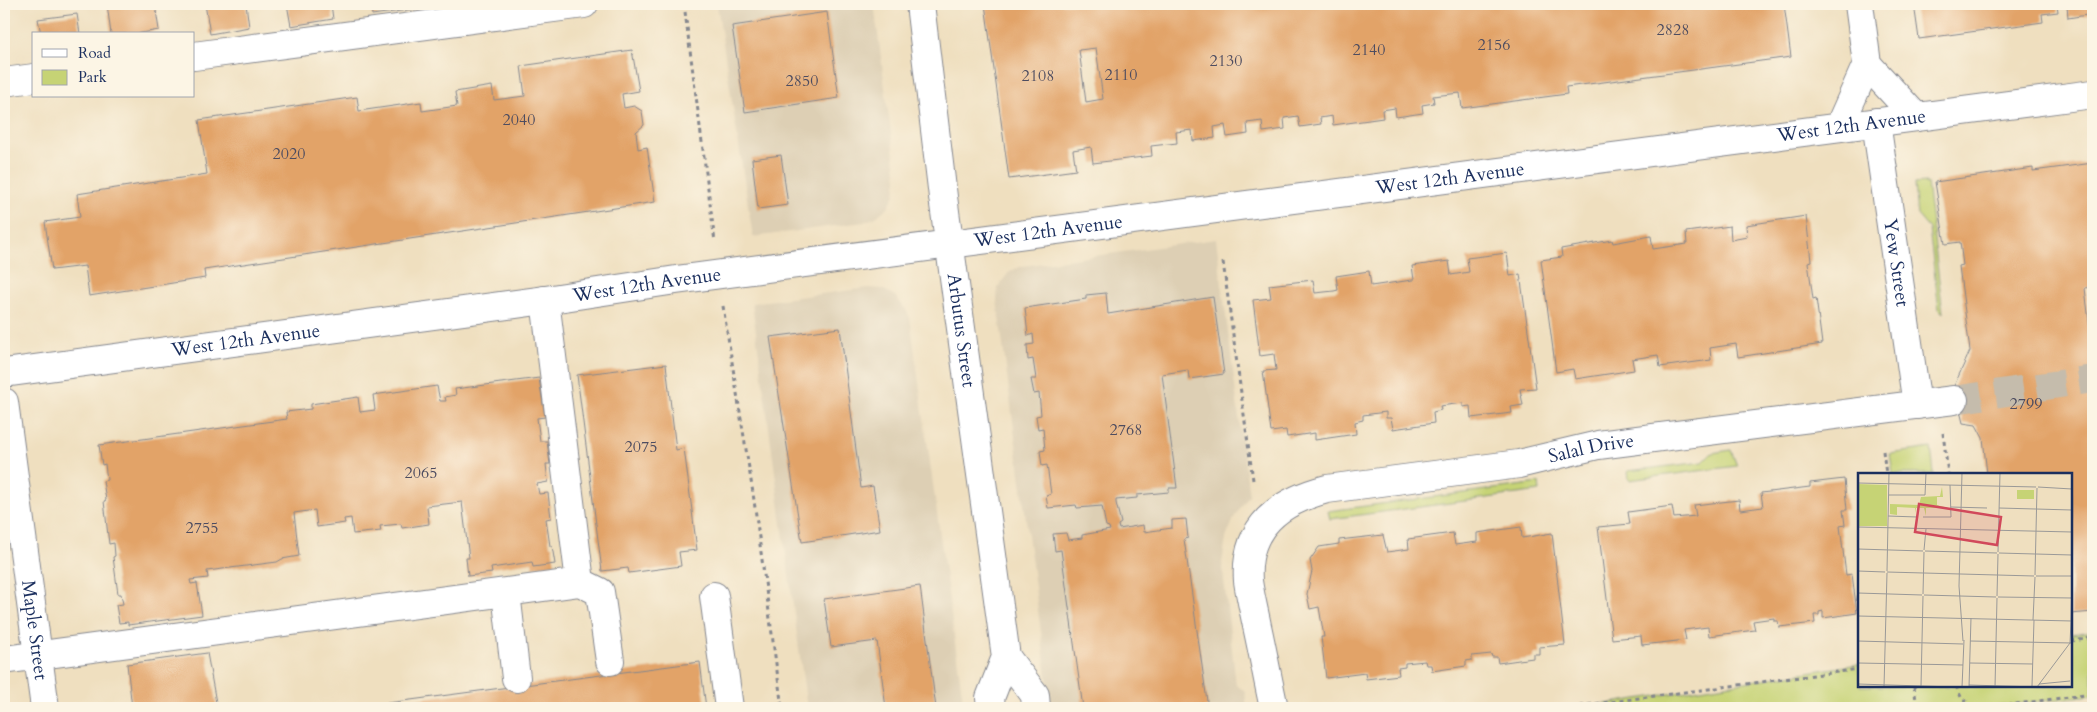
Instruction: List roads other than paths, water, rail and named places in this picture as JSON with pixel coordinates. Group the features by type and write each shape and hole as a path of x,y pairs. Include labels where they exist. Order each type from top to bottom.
{"street":[{"path":"195,56 584,4"},
{"name":"Arbutus Street","path":"920,4 950,245 1006,657 990,698 991,708"},
{"path":"1839,127 1866,64 1859,4"},
{"path":"1866,64 1916,117"},
{"path":"4,82 32,78"},
{"name":"West 12th Avenue","path":"4,373 546,300 676,280 2093,94"},
{"name":"Yew Street","path":"1876,122 1937,402"},
{"path":"546,300 580,582"},
{"name":"Maple Street","path":"4,402 46,708"},
{"name":"Salal Drive","path":"1274,708 1248,580 1251,549 1259,530 1272,514 1306,494 1327,489 1519,464 1598,446 1937,402"},
{"path":"4,660 580,582 600,592 610,661"},
{"path":"506,593 516,678"},
{"path":"714,596 729,708"},
{"name":"Arbutus Street","path":"1006,657 1035,695 1036,708"}],"tunnel":[{"path":"1954,400 2093,379"}]}
